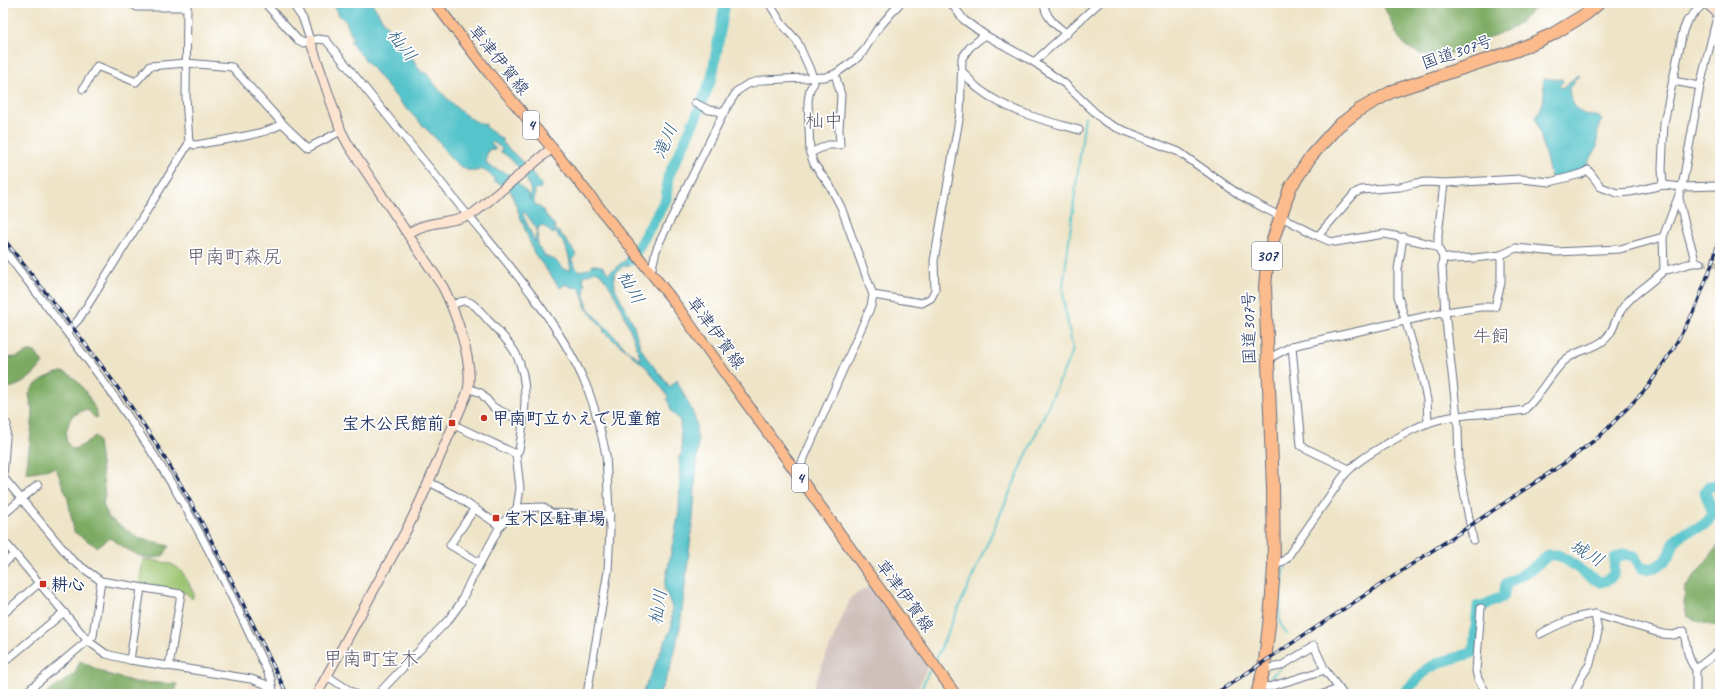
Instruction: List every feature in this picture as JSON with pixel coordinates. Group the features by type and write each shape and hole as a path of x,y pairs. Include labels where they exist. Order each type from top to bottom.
{"highway":[{"name":"国道307号","path":"1258,690 1264,669 1274,567 1273,488 1266,360 1265,278 1268,255 1290,188 1311,156 1337,127 1359,110 1393,91 1517,50 1553,34 1586,14 1598,3"}],"main road":[{"name":"草津伊賀線","path":"435,3 494,79 644,262 954,694"}],"street":[{"path":"67,332 78,319 189,143 186,97 187,5 138,7 130,3"},
{"path":"265,3 298,40 304,43 310,40 326,40 471,214 536,302 564,344 579,371 595,412 604,443 610,515 608,571 587,694"},
{"path":"292,3 302,19 341,131 349,146 443,287 452,306 468,364 468,388 454,425 429,482 407,529 317,694"},
{"path":"769,3 782,24 797,41 813,78 814,83 810,89 808,101 810,153 814,164 830,186 841,207 873,295 871,306 797,474"},
{"path":"651,272 660,241 724,112 737,91 748,84 778,79 825,77 835,74 855,60 863,52 876,31 900,3"},
{"path":"951,3 964,20 985,35 1034,62 1065,84 1104,120 1115,127 1179,152 1241,196 1318,236 1335,242 1384,234 1430,244 1438,248"},
{"path":"1044,3 1044,10 1049,19 1067,34"},
{"path":"1034,62 1100,3"},
{"path":"1274,567 1286,559 1349,469 1364,457 1401,434 1428,423 1457,416 1524,410 1533,402 1562,363 1573,354 1603,341 1612,330 1620,311 1629,300 1656,280 1664,270 1663,237 1682,187 1700,86 1719,11 1704,5 1691,14 1687,21 1673,81 1664,123 1662,169 1663,184"},
{"path":"873,295 922,303 931,298 935,290 934,261 960,114 962,58 970,47 985,35"},
{"path":"82,89 97,66 136,82 150,66 186,63 232,67 282,123 308,148 341,131"},
{"path":"962,71 968,76 977,89 1015,111 1079,130"},
{"path":"810,153 828,145 840,145 839,130 841,95 835,74"},
{"path":"1673,81 1700,86"},
{"path":"696,104 709,110 724,112"},
{"path":"189,143 195,145 262,132 279,126 282,123"},
{"path":"408,234 414,229 471,214 552,148"},
{"path":"1318,236 1355,193 1362,190 1400,187 1416,183 1521,179 1550,182 1581,174 1588,170 1601,187 1617,193 1630,192 1663,184 1682,187 1717,186"},
{"path":"1444,183 1438,248 1443,257 1442,267 1445,312 1457,416 1459,465 1473,540"},
{"path":"1664,270 1671,270 1697,262 1681,212 1679,195"},
{"path":"1402,237 1398,270 1398,296 1422,376 1427,400 1428,423"},
{"path":"1443,257 1453,259 1501,255 1516,248 1556,252 1620,249 1663,237"},
{"path":"3,249 128,415 181,498 271,679 274,692"},
{"path":"1266,360 1292,346 1445,312 1481,307 1495,307 1501,282 1501,255"},
{"path":"378,694 449,619 460,604 500,526 517,508 520,488 516,454 523,422 525,400 524,383 520,366 515,352 499,332 469,302 464,301 452,306"},
{"path":"1292,346 1301,446 1349,469"},
{"path":"468,388 481,393 493,407 523,422"},
{"path":"3,422 7,424 3,477 72,560 102,581 181,594 169,666"},
{"path":"454,425 516,454"},
{"path":"429,482 475,508 500,526"},
{"path":"3,515 38,485"},
{"path":"517,508 543,507 551,513 610,515"},
{"path":"475,508 450,545 480,563"},
{"path":"3,540 88,641 106,654 130,660 251,679 265,684 274,692"},
{"path":"3,564 15,554"},
{"path":"24,694 93,636 102,581"},
{"path":"3,614 39,583"},
{"path":"130,660 141,588"},
{"path":"1481,608 1476,671 1478,679 1487,694"},
{"path":"3,663 64,612"},
{"path":"1574,694 1582,676 1590,664 1598,632 1595,614"},
{"path":"1540,634 1566,621 1583,615 1595,614 1664,634 1674,634 1684,631 1692,666 1696,669 1696,694"},
{"path":"1264,669 1281,666 1314,646 1326,670 1341,692 1323,694"},
{"path":"1696,669 1720,650"},
{"path":"1258,690 1326,670"},
{"path":"327,676 355,694"}],"shaded area":[{"path":"870,586 928,666 915,694 810,694 851,597"},
{"path":"249,683 264,690 269,694 247,694"}],"green space":[{"path":"1382,3 1540,3 1515,27 1448,54 1421,54 1408,48 1399,38"},
{"path":"31,351 35,352 43,363 31,377 21,384 3,389 3,358 17,357"},
{"path":"61,372 67,373 79,383 93,404 98,417 95,418 89,411 84,410 72,416 68,425 66,439 70,446 74,449 83,445 95,436 98,440 105,495 103,504 109,518 139,538 169,546 164,555 157,558 142,557 110,538 97,547 74,532 68,499 56,468 26,473 33,415 29,394 34,386 42,380"},
{"path":"1720,543 1720,625 1712,625 1699,622 1687,616 1684,603 1685,588"},
{"path":"143,559 163,562 176,566 184,576 194,594 192,599 186,593 139,584"},
{"path":"80,661 107,674 135,682 177,684 175,694 46,694 75,673"}],"water":[{"path":"333,3 372,3 395,39 408,51 421,72 426,73 445,97 461,112 478,122 487,125 485,127 502,139 503,143 528,168 541,185 541,188 535,189 534,203 542,209 554,224 555,230 561,234 576,254 572,261 578,271 589,269 593,265 599,265 604,268 608,274 624,261 629,259 637,244 638,249 630,265 623,266 614,275 615,288 633,323 640,346 646,357 670,387 677,380 693,414 697,427 696,432 698,439 693,519 680,627 674,655 668,674 659,694 642,694 672,626 672,607 664,588 679,512 679,457 682,453 680,421 670,409 667,399 668,396 646,367 604,332 603,328 586,308 580,288 571,287 566,284 560,288 534,253 508,187 494,181 494,178 482,168 477,171 471,171 465,169 453,160 441,144 401,103 353,45 350,40 354,41 346,22 339,15","holes":["493,142 499,146 502,149 500,151 514,162 522,172 530,188 530,201 529,195 510,175 487,165 486,156 489,149 496,149 491,144","524,211 537,229 535,242 523,215","542,225 553,234 553,232 556,233 565,245 571,270 564,269 555,260 545,256 537,247 538,227","595,271 601,275 608,284 622,311 641,360 626,349 588,308 584,292 584,276"]},
{"path":"1577,75 1579,76 1574,80 1575,81 1569,88 1570,98 1578,110 1582,113 1602,119 1598,128 1597,148 1585,167 1566,175 1551,178 1536,117 1544,99 1543,79 1562,79 1563,82 1559,85 1562,88"}],"waterway":[{"name":"滝川","path":"631,260 666,199 668,177 696,117 712,77 725,3"},
{"path":"936,659 1073,350 1064,303 1063,287 1085,116"},
{"name":"城川","path":"1403,694 1427,669 1441,662 1472,653 1474,647 1478,606 1485,605 1502,597 1506,584 1530,570 1549,555 1558,555 1573,564 1588,576 1601,582 1608,580 1614,574 1615,558 1624,554 1634,556 1641,568 1654,568 1668,558 1676,539 1686,532 1701,527 1709,519 1713,513 1705,492 1710,486 1720,484"},
{"path":"1287,562 1283,581 1280,615 1280,622 1287,634"},
{"path":"1268,683 1270,677 1280,669"},
{"path":"919,694 929,671"},
{"path":"1265,694 1266,690"}],"tunnel":[{"path":"1700,263 1720,265"}],"railway":[{"path":"1215,694 1566,462 1600,436 1647,388 1673,349 1695,309 1713,261 1720,235"},
{"path":"3,238 100,364 155,442 174,472 208,534 287,694"}],"place":[{"name":"甲南町立かえで児童館","path":"484,418"},
{"name":"宝木公民館前","path":"452,423"},
{"name":"宝木区駐車場","path":"496,518"},
{"name":"耕心","path":"43,584"}],"district":[{"name":"杣中","path":"824,121"},
{"name":"甲南町森尻","path":"234,257"},
{"name":"牛飼","path":"1491,336"},
{"name":"甲南町宝木","path":"371,659"}],"water label":[{"name":"杣川","path":"402,45"},
{"name":"杣川","path":"631,287"},
{"name":"杣川","path":"658,607"}]}
